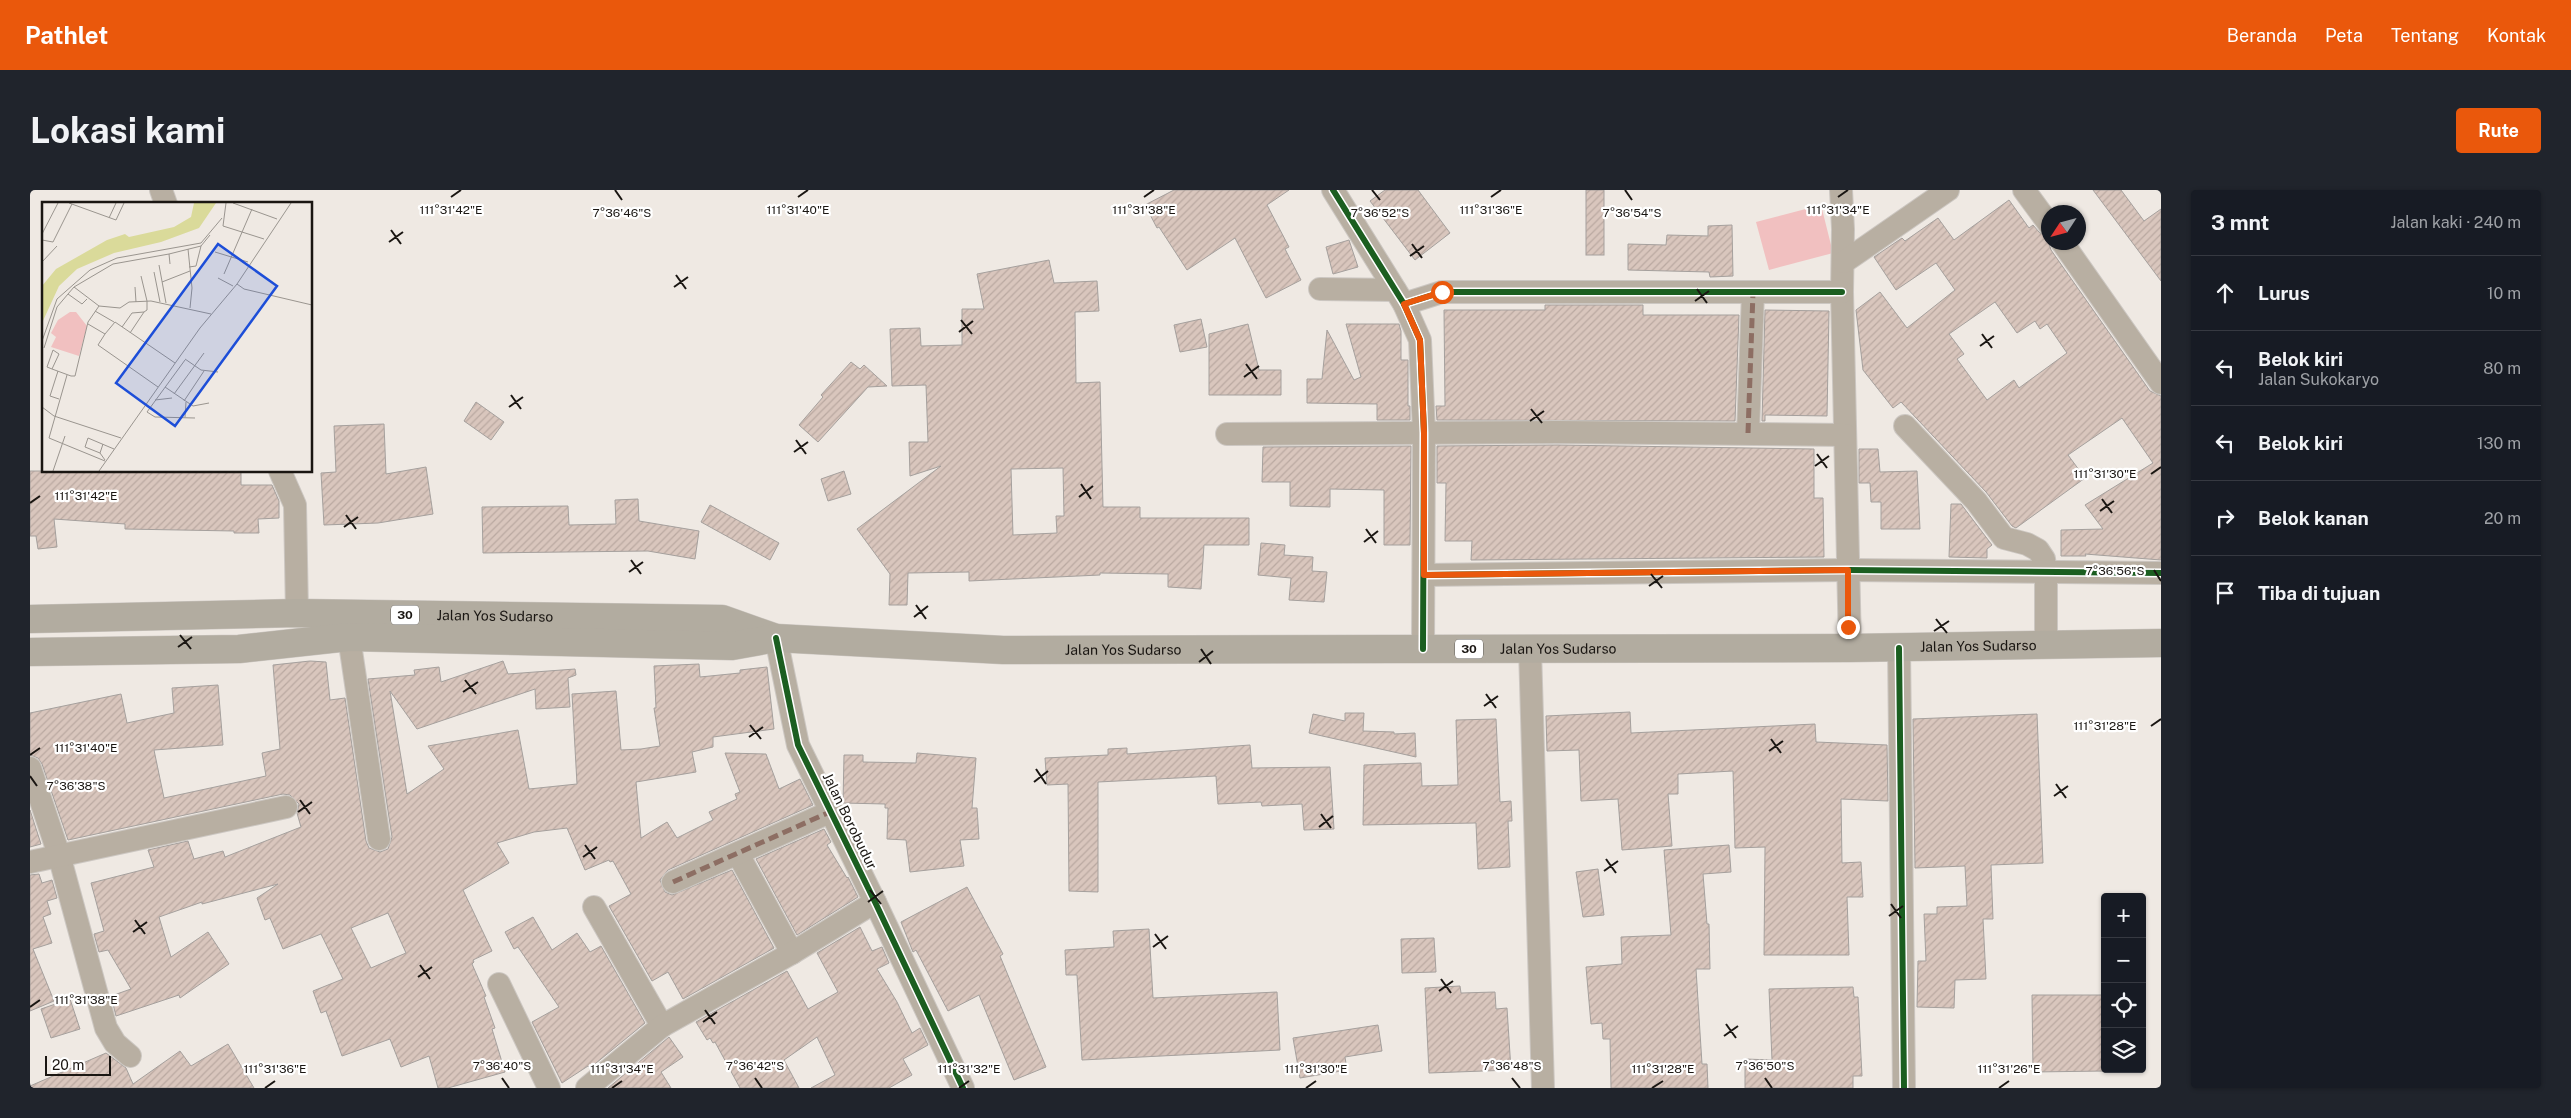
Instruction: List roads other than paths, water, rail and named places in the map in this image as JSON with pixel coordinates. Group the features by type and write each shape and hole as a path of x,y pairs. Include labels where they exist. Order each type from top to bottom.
{"highway":[{"name":"Jalan Yos Sudarso","path":"30,619 297,613 722,619 776,638"},
{"path":"238,614 239,649"},
{"name":"Jalan Yos Sudarso","path":"30,652 239,649 349,637 732,646 776,638 1003,650 1899,648 2161,643"}],"street":[{"path":"161,190 165,202"},
{"path":"1333,190 1400,297 1420,340 1424,433 1423,649"},
{"path":"1840,190 1844,262 1842,292 1850,648"},
{"path":"1844,262 1948,190"},
{"path":"2024,190 2041,214"},
{"path":"2068,250 2161,383"},
{"path":"1320,289 1400,297 1442,292 1842,292"},
{"path":"1748,433 1753,292"},
{"path":"1905,426 1976,501 2004,538 2027,544 2038,550 2044,559 2046,572 2046,646"},
{"path":"1227,434 1748,433 1845,435"},
{"path":"280,472 295,505 297,613"},
{"path":"1424,575 1848,570 2161,574"},
{"path":"349,637 379,840"},
{"name":"Jalan Borobudur","path":"776,638 798,745 832,812 963,1088"},
{"path":"1899,648 1904,1088"},
{"path":"1530,649 1544,1088"},
{"path":"30,768 59,855 106,1028 115,1043 130,1056"},
{"path":"30,862 286,807"},
{"path":"673,882 832,812"},
{"path":"738,854 792,953"},
{"path":"587,1088 662,1026 792,953 875,902"},
{"path":"594,907 662,1026"},
{"path":"499,984 549,1088"}]}
